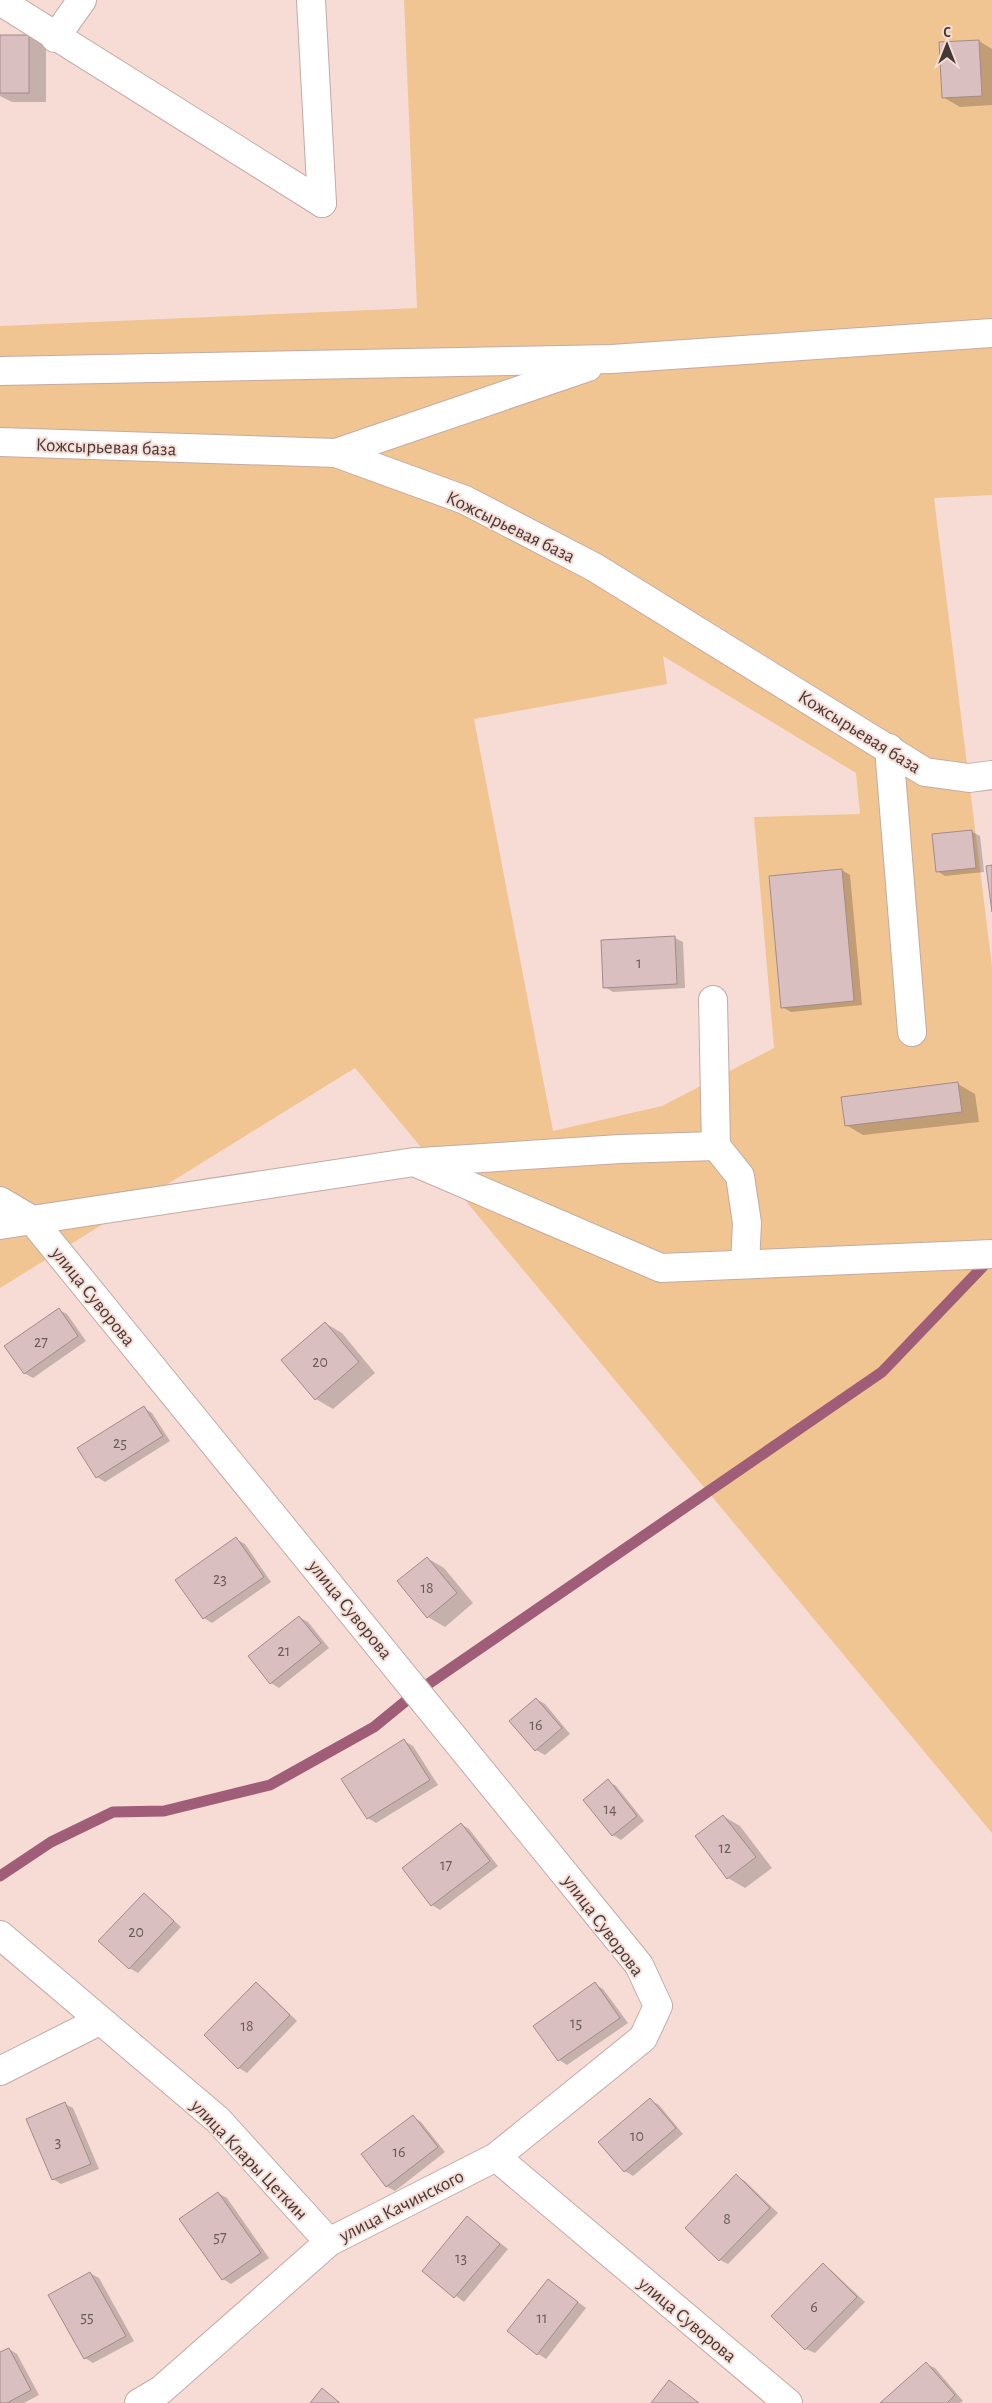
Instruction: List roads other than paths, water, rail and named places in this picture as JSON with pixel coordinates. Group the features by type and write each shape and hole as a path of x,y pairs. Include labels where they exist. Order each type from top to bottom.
{"street":[{"path":"56,38 82,0"},
{"path":"0,1 56,38 322,202 311,0"},
{"path":"0,371 612,359 992,333"},
{"path":"336,453 612,359"},
{"name":"Кожсырьевая база","path":"0,442 336,453 465,500 594,567 925,772 980,776"},
{"path":"889,748 912,1032"},
{"path":"713,1000 716,1146 740,1176 747,1223 745,1264"},
{"path":"0,1225 414,1162 620,1149 716,1146"},
{"path":"414,1162 661,1268 992,1254"},
{"name":"улица Суворова","path":"0,1201 32,1220 418,1691 639,1965 658,2006"},
{"name":"улица Клары Цеткин","path":"0,1935 99,2021 218,2120 329,2242"},
{"name":"улица Качинского","path":"156,2400 329,2242 496,2157 643,2038 658,2006"},
{"path":"0,2071 99,2021"},
{"name":"улица Суворова","path":"496,2157 788,2403"}],"waterway":[{"path":"0,1876 51,1842 113,1812 164,1811 270,1785 374,1727 418,1691 882,1372 991,1258"}]}
